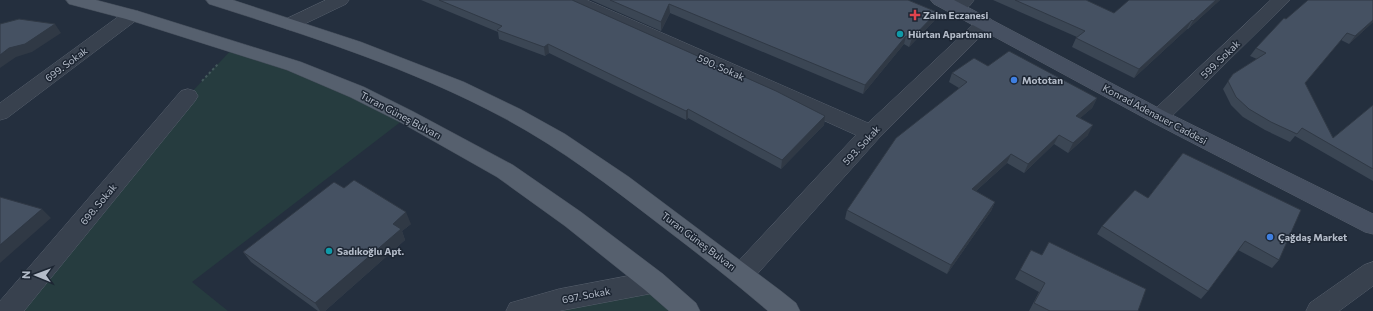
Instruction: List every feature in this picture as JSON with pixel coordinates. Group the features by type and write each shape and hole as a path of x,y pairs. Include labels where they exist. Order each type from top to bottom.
{"main road":[{"name":"Turan Güneş Bulvarı","path":"75,0 132,15 294,66 357,92 407,117 505,171 573,219 654,282 687,311"},
{"name":"Turan Güneş Bulvarı","path":"215,0 290,24 411,68 491,102 557,138 631,190 742,274 787,311"},
{"name":"Konrad Adenauer Caddesi","path":"954,3 985,23 1159,117 1373,225"}],"street":[{"path":"290,24 340,0"},
{"name":"590. Sokak","path":"572,0 871,133"},
{"name":"599. Sokak","path":"1159,117 1281,0"},
{"name":"699. Sokak","path":"0,113 132,15"},
{"name":"593. Sokak","path":"742,274 871,133 985,23"},
{"name":"698. Sokak","path":"8,311 188,96"},
{"path":"1319,311 1373,272"},
{"name":"697. Sokak","path":"519,311 559,300 654,282"}],"path":[{"path":"188,96 234,47"}],"green space":[{"path":"234,47 407,117 192,282 228,311 8,311 188,96"},
{"path":"654,282 687,311 519,311"}],"building":[{"path":"439,0 572,0 776,91 825,116 782,160 688,109 686,111 548,44 544,47 497,30 502,26"},
{"path":"610,0 908,0 937,12 912,38 906,36 865,85 669,4 661,22"},
{"path":"1015,0 1086,0 1114,13 1129,0 1216,0 1139,69 1076,38 1085,31"},
{"path":"1308,0 1373,0 1373,20 1355,36 1347,33 1305,83 1333,138 1373,105 1373,169 1302,128 1297,134 1271,122 1249,109 1236,97 1228,81 1233,74 1266,53 1256,48 1284,18 1286,19"},
{"path":"19,19 55,24 25,44 9,48 0,55 0,24"},
{"path":"1009,51 1097,98 1076,116 1093,125 1073,143 1059,135 1028,164 1011,154 972,189 995,202 951,265 847,210 896,138 967,82 952,73 974,58 988,66"},
{"path":"1183,153 1301,210 1279,260 1245,241 1208,291 1102,226 1135,190 1148,198"},
{"name":"Sadıkoğlu Apt.","path":"354,180 406,212 393,224 401,229 315,303 243,252 334,182 344,188"},
{"path":"0,197 42,209 0,245"},
{"path":"1049,242 1146,289 1138,311 1050,311 1034,303 1045,283 1020,270 1031,250 1042,255"}],"place":[{"name":"Zaim Eczanesi","path":"915,15"},
{"name":"Hürtan Apartmanı","path":"900,34"},
{"name":"Mototan","path":"1014,80"},
{"name":"Çağdaş Market","path":"1270,237"},
{"name":"Sadıkoğlu Apt.","path":"329,251"}]}
